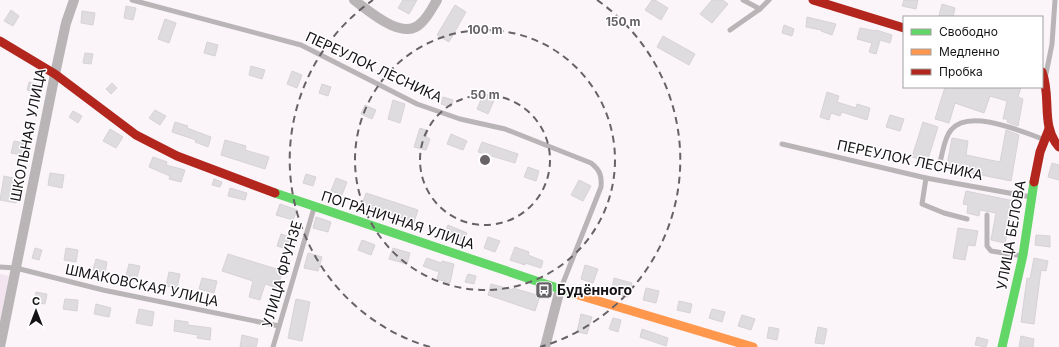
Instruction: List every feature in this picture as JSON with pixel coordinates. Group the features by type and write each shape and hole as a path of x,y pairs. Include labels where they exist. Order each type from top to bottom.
{"street":[{"name":"ШКОЛЬНАЯ УЛИЦА","path":"1,344 55,74 66,23 74,0"},
{"path":"354,0 391,26 408,30 421,24 437,0"},
{"path":"813,0 903,28"},
{"name":"ПОГРАНИЧНАЯ УЛИЦА","path":"0,41 55,74 136,135 152,144 214,170 314,207 560,289 753,347"},
{"path":"1044,74 1049,129 1053,141 1059,147"},
{"name":"УЛИЦА БЕЛОВА","path":"1002,347 1024,256 1034,198 1039,149 1049,129"},
{"path":"545,347 560,289"}],"lane":[{"name":"ПЕРЕУЛОК ЛЕСНИКА","path":"132,0 301,45 417,104 460,119 512,131 580,157 591,163 599,170 602,180 601,187 560,289"},
{"path":"744,0 760,9"},
{"path":"730,30 760,9 769,0"},
{"path":"1044,74 1052,44 1055,0"},
{"path":"940,162 948,135 958,123 967,120 979,120 1043,139"},
{"name":"ПЕРЕУЛОК ЛЕСНИКА","path":"782,144 926,178 1034,198"},
{"path":"926,178 922,204 944,213 967,219"},
{"name":"УЛИЦА ФРУНЗЕ","path":"274,347 314,207"},
{"path":"987,215 987,246 990,251 1024,256"},
{"name":"ШМАКОВСКАЯ УЛИЦА","path":"0,266 16,268 102,290 279,326"}],"shaded area":[{"path":"0,274 9,276 0,324"}],"building":[{"path":"403,0 417,0 409,14 398,8"},
{"path":"652,0 655,0 668,8 661,20 645,10"},
{"path":"712,0 723,0 728,4 712,23 700,14"},
{"path":"904,0 918,0 916,9 902,6"},
{"path":"942,4 955,8 953,16 939,16"},
{"path":"455,5 466,12 449,42 437,35"},
{"path":"126,6 136,8 133,20 124,18"},
{"path":"11,10 19,16 13,26 4,21"},
{"path":"82,11 95,13 93,25 81,23"},
{"path":"807,17 836,24 832,35 821,30 806,27"},
{"path":"165,19 176,23 169,43 158,39"},
{"path":"784,25 794,29 792,36 782,33"},
{"path":"860,28 876,30 892,35 890,43 880,40 876,54 869,52 872,43 857,39"},
{"path":"663,36 695,54 689,65 657,47"},
{"path":"207,42 218,45 215,56 204,53"},
{"path":"85,53 93,54 91,64 83,63"},
{"path":"251,66 265,70 262,79 249,75"},
{"path":"292,71 302,75 297,88 287,84"},
{"path":"29,82 39,85 38,92 27,90"},
{"path":"112,83 117,88 111,94 106,89"},
{"path":"322,84 331,87 328,96 319,93"},
{"path":"945,88 1021,88 1018,97 1023,99 1018,126 1007,122 1008,119 1003,119 1007,101 990,96 984,113 955,103 949,123 935,119"},
{"path":"827,92 839,96 837,102 856,108 857,104 870,108 867,120 842,112 840,116 831,113 829,120 820,117"},
{"path":"484,93 495,98 488,114 477,109"},
{"path":"443,97 453,100 451,107 441,104"},
{"path":"393,100 405,104 400,123 388,119"},
{"path":"365,105 376,110 372,119 361,114"},
{"path":"155,110 166,116 160,125 149,118"},
{"path":"73,111 82,116 78,123 69,117"},
{"path":"890,115 904,119 900,131 886,127"},
{"path":"175,122 188,126 187,128 211,137 208,147 195,142 196,140 172,132"},
{"path":"923,122 938,127 927,162 912,157"},
{"path":"420,128 428,131 426,137 430,139 426,150 414,147"},
{"path":"110,129 123,137 116,148 103,141"},
{"path":"1006,130 1019,135 1011,181 962,171 963,168 947,165 952,138 968,141 966,155 1000,162"},
{"path":"451,134 467,141 463,150 447,144"},
{"path":"225,140 246,146 245,150 269,157 265,169 221,155"},
{"path":"14,141 28,144 26,156 11,153"},
{"path":"482,142 518,154 515,163 478,152"},
{"path":"153,157 167,162 166,165 185,170 181,182 169,179 170,176 149,167"},
{"path":"1052,163 1059,165 1059,180 1048,177"},
{"path":"528,167 539,171 536,181 524,177"},
{"path":"50,173 64,175 62,188 48,185"},
{"path":"306,174 316,177 313,186 303,183"},
{"path":"4,176 17,179 15,189 19,190 16,203 0,200"},
{"path":"336,178 347,182 342,195 331,191"},
{"path":"214,179 222,182 220,187 212,185"},
{"path":"579,180 591,186 583,201 571,195"},
{"path":"230,188 247,193 245,200 228,196"},
{"path":"966,191 1014,201 1005,243 991,240 996,213 980,210 979,216 967,213 968,205 963,204"},
{"path":"366,193 418,210 414,222 362,205"},
{"path":"280,204 297,210 293,220 276,215"},
{"path":"316,217 331,222 328,232 313,228"},
{"path":"448,225 467,233 462,245 443,237"},
{"path":"958,228 978,231 975,246 968,245 965,260 953,258"},
{"path":"281,234 290,237 287,249 277,246"},
{"path":"1036,235 1050,236 1050,247 1035,245"},
{"path":"488,237 500,241 495,252 484,248"},
{"path":"362,240 375,245 371,255 358,250"},
{"path":"515,247 529,252 528,255 543,261 541,268 510,260"},
{"path":"35,248 42,250 39,260 32,258"},
{"path":"66,248 78,250 76,262 64,260"},
{"path":"393,248 410,253 407,264 389,259"},
{"path":"308,253 322,257 318,271 304,268"},
{"path":"228,254 283,271 277,288 265,284 260,300 249,297 253,281 222,271"},
{"path":"427,258 441,263 442,261 454,264 450,283 437,279 439,272 423,266"},
{"path":"1034,258 1048,261 1046,271 1041,270 1034,324 1021,322 1027,278 1030,279"},
{"path":"96,259 107,262 105,273 93,270"},
{"path":"129,264 140,266 136,281 125,279"},
{"path":"585,265 598,269 593,283 581,279"},
{"path":"169,272 180,274 177,288 166,286"},
{"path":"468,274 476,276 474,284 465,282"},
{"path":"202,278 217,281 214,293 199,289"},
{"path":"614,278 632,283 628,297 611,293"},
{"path":"491,284 513,290 513,288 540,296 535,311 488,295"},
{"path":"646,288 659,291 656,303 643,300"},
{"path":"36,292 47,294 45,304 34,302"},
{"path":"65,299 78,300 77,311 63,309"},
{"path":"296,299 310,302 302,341 288,338"},
{"path":"679,301 692,304 690,313 677,310"},
{"path":"96,304 111,308 109,317 94,314"},
{"path":"139,309 154,312 152,326 136,323"},
{"path":"712,309 725,312 722,322 709,318"},
{"path":"581,314 592,317 587,334 577,332"},
{"path":"742,315 755,319 751,330 738,326"},
{"path":"613,318 621,320 618,332 609,329"},
{"path":"175,320 188,322 188,325 211,328 210,340 197,338 198,335 174,331"},
{"path":"769,327 779,329 777,340 767,338"},
{"path":"818,327 827,329 824,344 815,343"},
{"path":"642,329 668,338 666,346 640,337"},
{"path":"242,335 258,339 256,347 240,347"},
{"path":"1021,336 1034,339 1033,347 1019,347"},
{"path":"977,337 988,340 986,347 975,345"}],"traffic: fast":[{"path":"1002,347 1023,255 1034,182"},
{"path":"275,193 575,294"}],"traffic: slow":[{"path":"575,294 753,347"}],"traffic: jam":[{"path":"813,0 903,28"},
{"path":"0,41 55,74 136,135 177,156 275,193"},
{"path":"1043,75 1050,130 1053,139 1059,147"},
{"path":"1034,182 1040,152 1049,129"}],"place":[{"name":"Будённого","path":"544,290"}]}
